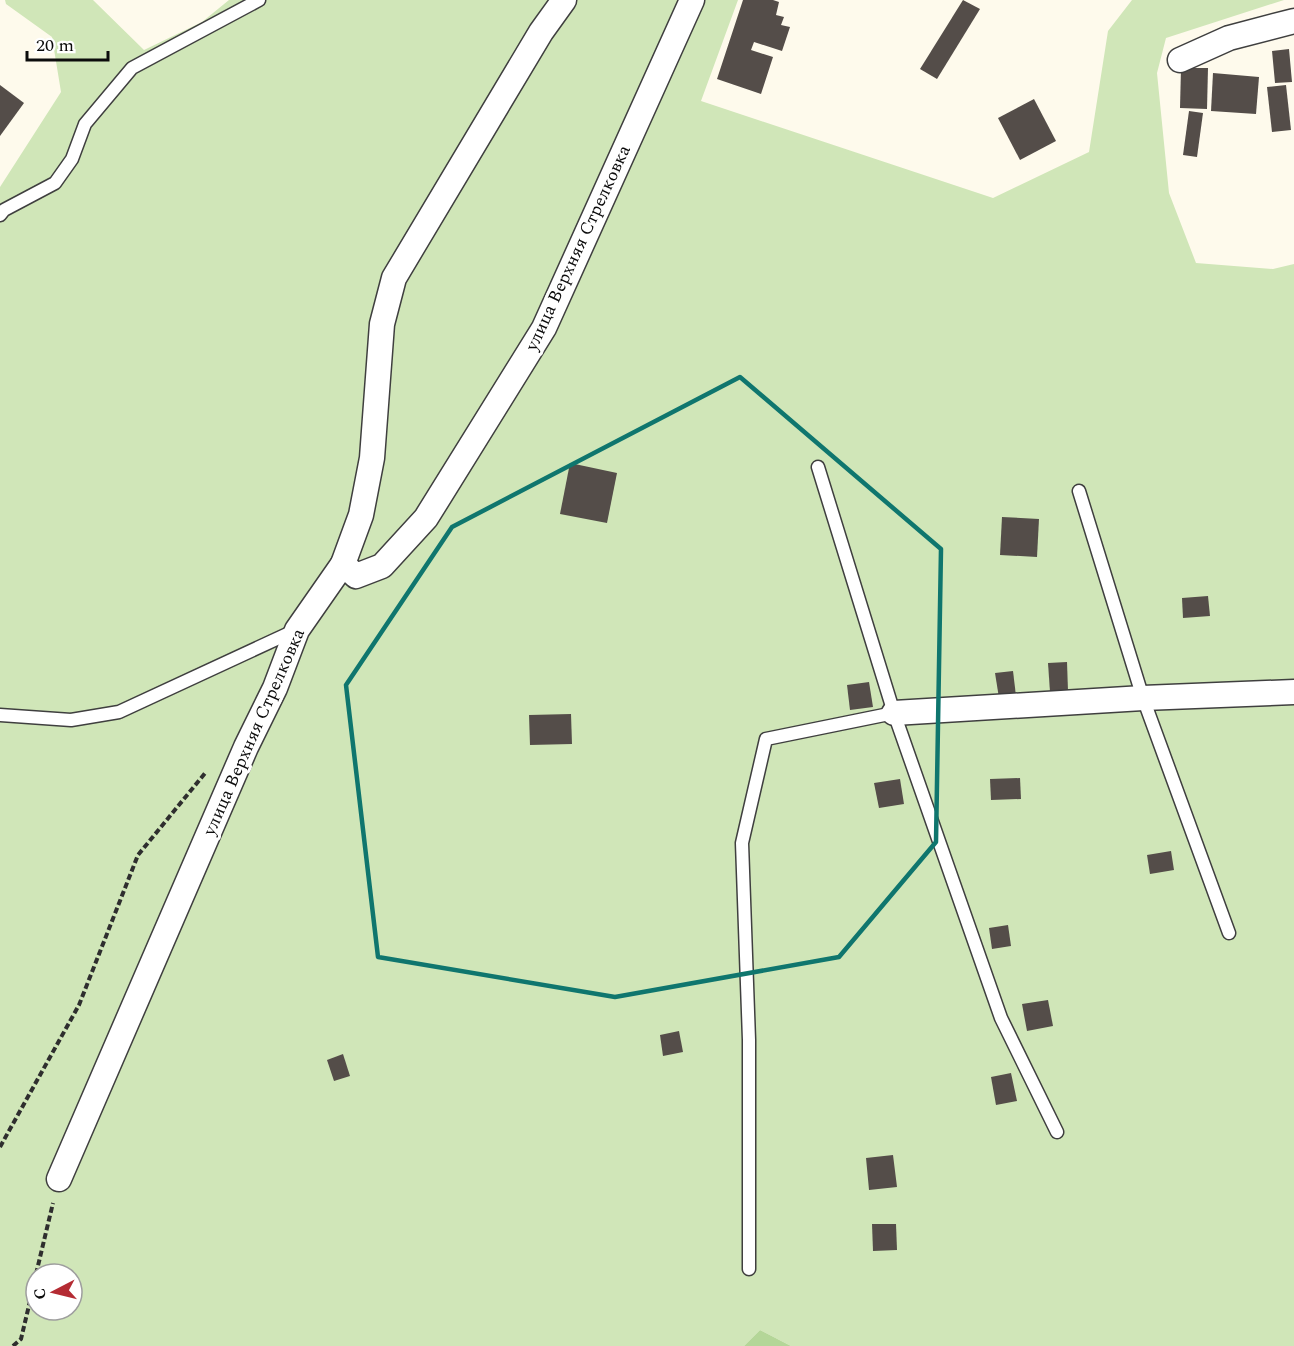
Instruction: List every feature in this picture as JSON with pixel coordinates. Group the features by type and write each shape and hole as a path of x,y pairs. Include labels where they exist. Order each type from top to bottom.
{"street":[{"path":"343,564 361,515 372,458 382,324 394,278 542,32 564,0"},
{"name":"улица Верхняя Стрелковка","path":"59,1179 246,747 275,688 297,630 343,564 356,576 382,566 426,518 458,470 544,328 692,0"},
{"path":"1180,60 1229,38 1294,21"},
{"path":"894,713 1143,698 1294,692"}],"lane":[{"path":"0,214 55,183 72,159 85,124 132,68 259,0"},
{"path":"818,467 894,713 1001,1018 1057,1132"},
{"path":"1079,491 1143,698 1229,933"},
{"path":"0,715 71,720 119,712 297,630"},
{"path":"749,1269 750,1040 742,843 766,739 894,713"}],"path":[{"path":"0,1148 79,1005 138,855 207,770"},
{"path":"39,1262 59,1179"},
{"path":"13,1346 21,1339 25,1322"}],"highlighted area":[{"path":"740,377 941,549 936,842 839,957 615,997 378,957 346,685 452,527"}],"green space":[{"path":"5,0 93,0 144,50 202,22 229,0 738,0 701,101 993,198 1089,152 1108,31 1132,0 1284,0 1166,38 1157,73 1169,193 1196,263 1273,269 1294,264 1294,1346 791,1346 760,1330 744,1346 0,1346 0,187 61,92 52,37 6,4"},
{"path":"760,1330 791,1346 744,1346"}],"building":[{"path":"743,0 779,2 776,15 784,17 781,25 790,27 782,51 754,42 751,50 773,57 761,94 717,79"},
{"path":"963,0 980,9 937,79 920,69"},
{"path":"1289,49 1292,82 1275,83 1272,51"},
{"path":"1181,68 1208,68 1207,109 1180,108"},
{"path":"1213,73 1259,77 1256,114 1211,111"},
{"path":"0,85 24,103 0,136"},
{"path":"1286,85 1291,130 1272,132 1267,87"},
{"path":"1034,99 1056,141 1020,160 998,118"},
{"path":"1189,111 1203,113 1197,157 1183,155"},
{"path":"570,463 617,473 607,523 560,514"},
{"path":"1002,517 1039,519 1037,557 1000,555"},
{"path":"1208,596 1210,616 1183,618 1182,598"},
{"path":"1067,662 1068,691 1050,692 1048,663"},
{"path":"1013,671 1016,696 999,698 995,673"},
{"path":"869,682 873,707 850,710 847,685"},
{"path":"571,714 572,744 530,745 529,715"},
{"path":"1020,778 1021,799 991,800 990,779"},
{"path":"900,779 904,804 879,808 874,783"},
{"path":"1171,851 1174,870 1150,874 1147,855"},
{"path":"1008,925 1011,946 992,949 989,928"},
{"path":"1048,1000 1053,1026 1027,1031 1022,1004"},
{"path":"679,1031 683,1052 663,1056 660,1035"},
{"path":"343,1054 350,1076 334,1081 327,1060"},
{"path":"1011,1073 1017,1101 996,1105 991,1077"},
{"path":"893,1155 897,1187 869,1190 866,1158"},
{"path":"872,1224 896,1224 897,1250 873,1251"}]}
